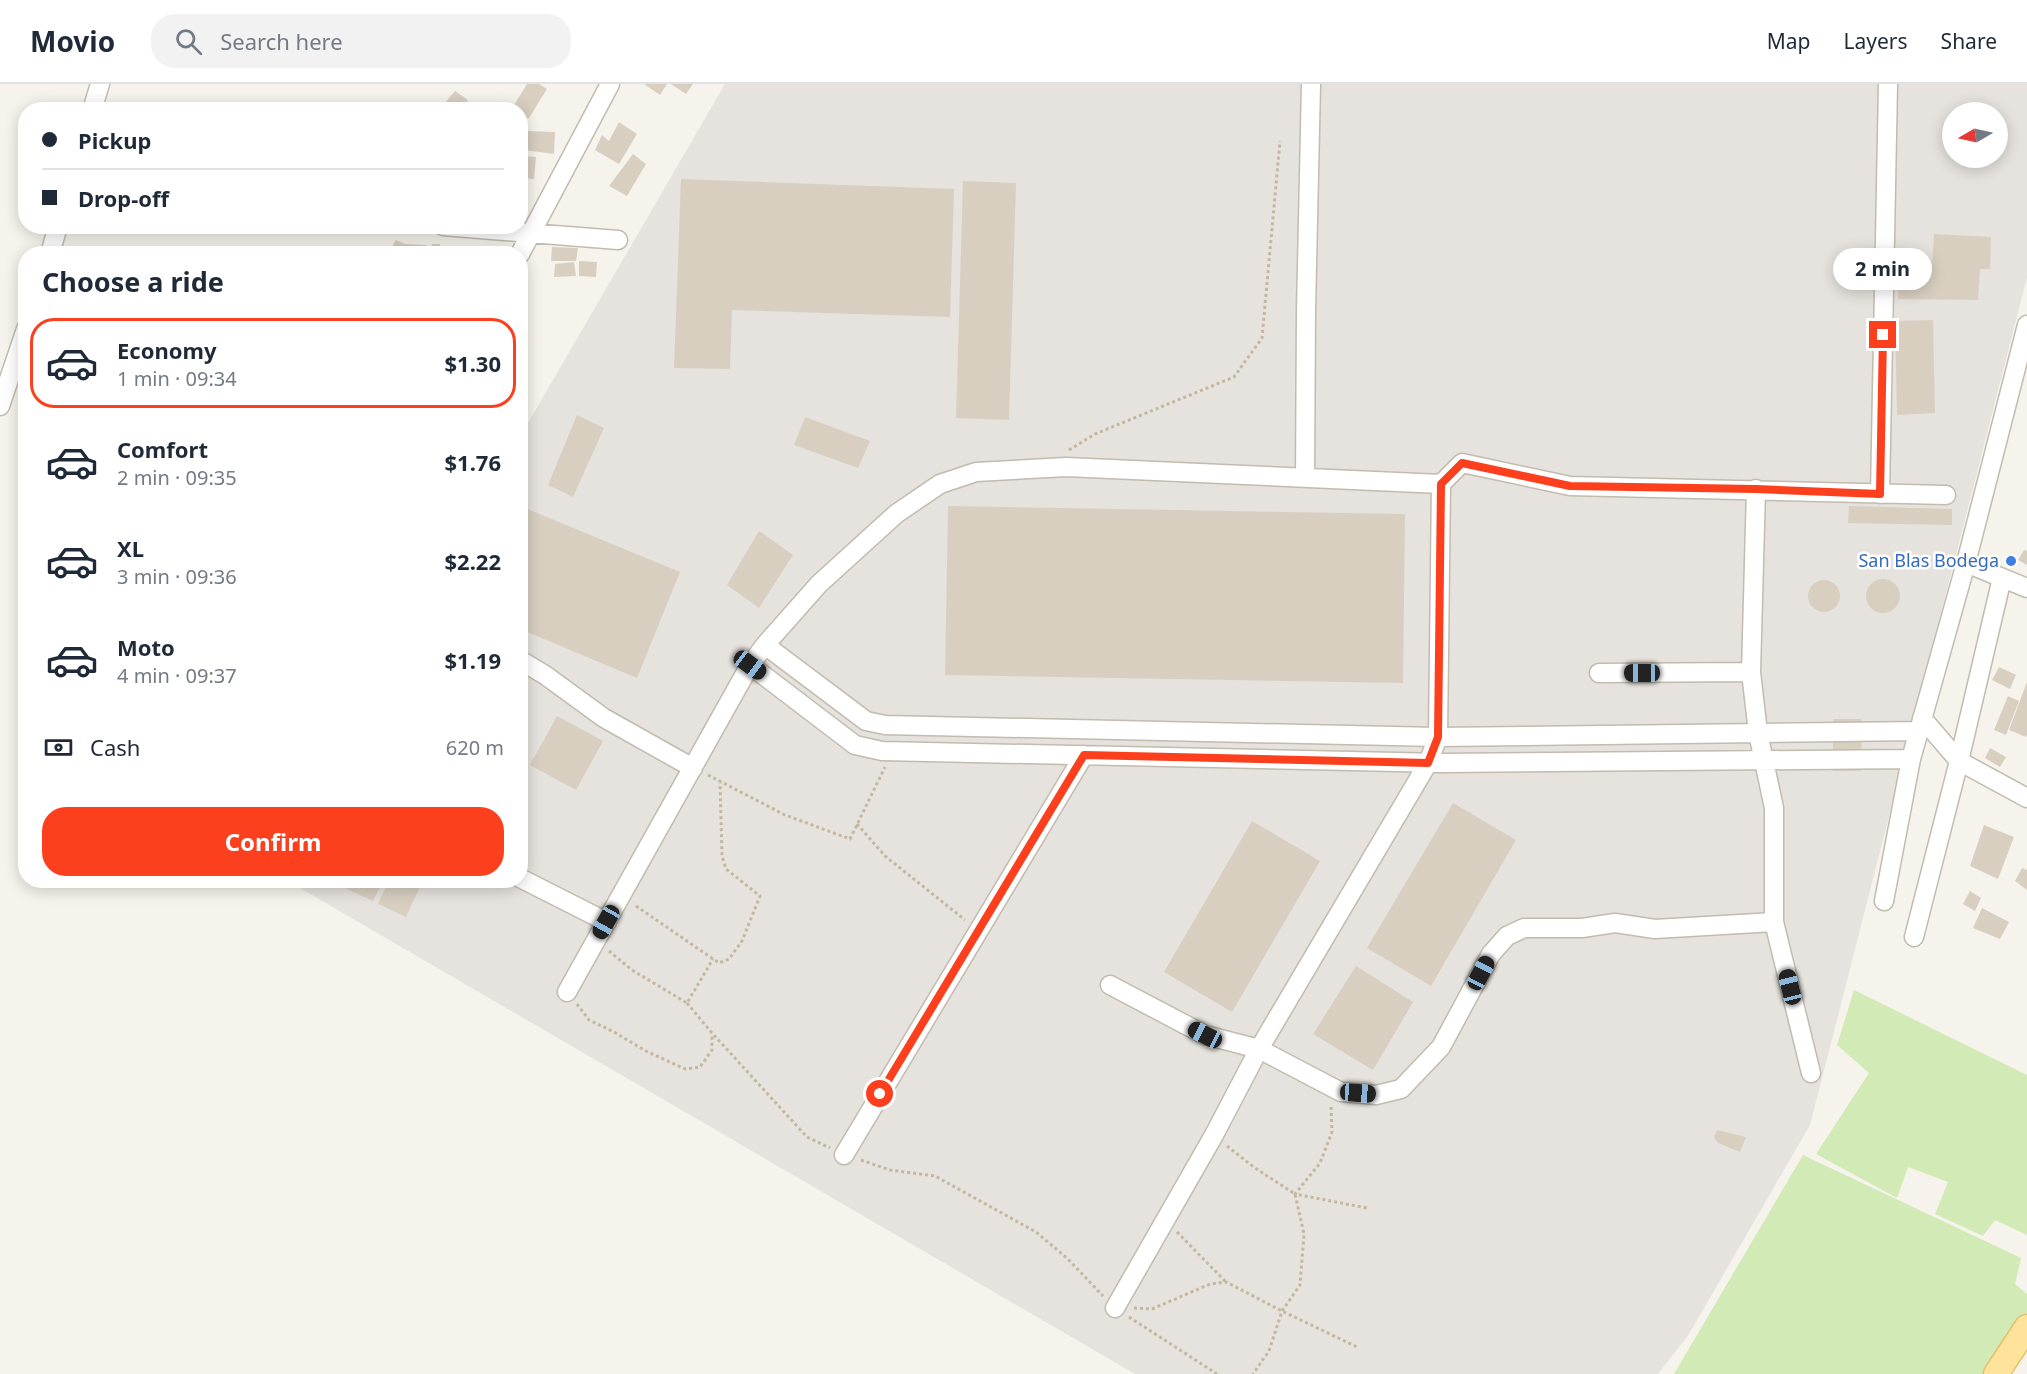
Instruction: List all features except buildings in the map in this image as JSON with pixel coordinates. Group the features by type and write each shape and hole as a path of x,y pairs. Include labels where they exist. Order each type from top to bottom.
{"main road":[{"path":"1996,1374 2027,1328"}],"street":[{"path":"94,102 100,84"},
{"path":"524,246 610,84"},
{"path":"1305,478 1311,84"},
{"path":"1880,494 1888,84"},
{"path":"528,232 618,240"},
{"path":"1884,901 1911,759 2021,373 2027,325"},
{"path":"0,406 18,353"},
{"path":"1114,1308 1214,1135 1259,1050 1428,763 1438,737 1441,484 1462,463 1570,486 1946,495"},
{"path":"567,992 750,665 819,584 896,514 940,484 976,472 1066,467 1441,484"},
{"path":"1756,489 1751,672 1758,733 1774,808 1774,922 1811,1073"},
{"path":"1965,563 2027,588"},
{"path":"1914,937 1959,761 2002,578"},
{"path":"765,645 866,721 885,725 1438,737 1758,733 1920,725 1959,761 2027,798"},
{"path":"528,665 604,718 693,768"},
{"path":"750,665 855,745 892,751 1428,763 1911,759"},
{"path":"1599,674 1751,672"},
{"path":"844,1155 1084,755"},
{"path":"528,882 606,922"},
{"path":"1110,985 1205,1035 1259,1050 1341,1092 1376,1095 1401,1089 1441,1047 1491,954 1507,936 1524,928 1582,928 1615,923 1655,929 1774,922"}],"path":[{"path":"1066,452 1095,434 1234,377 1262,338 1280,141"},
{"path":"693,768 785,815 850,839 892,751"},
{"path":"621,895 719,963 729,959 742,940 760,896 726,869 722,856 720,782"},
{"path":"857,824 885,856 978,931"},
{"path":"596,940 632,970 687,1003 807,1137 844,1155 890,1170 935,1176 1036,1232 1068,1259 1114,1308 1217,1374"},
{"path":"687,1003 713,959"},
{"path":"567,992 589,1020 646,1052 685,1069 700,1067 712,1050 712,1033"},
{"path":"1295,1194 1320,1163 1332,1132 1331,1103 1341,1092"},
{"path":"1214,1135 1255,1168 1295,1194 1367,1208"},
{"path":"1253,1374 1269,1350 1282,1311 1300,1285 1304,1234 1295,1194"},
{"path":"1165,1220 1226,1282 1357,1347"},
{"path":"1114,1308 1152,1309 1210,1284 1226,1282"}],"shaded area":[{"path":"725,84 2027,84 2027,277 1810,1125 1689,1334 1658,1374 1135,1374 300,888 528,888 528,423"}],"green space":[{"path":"1854,990 2027,1075 2027,1235 1995,1220 1983,1236 1935,1214 1948,1182 1908,1167 1897,1198 1816,1154 1869,1073 1837,1045"},
{"path":"1803,1155 2021,1258 2015,1284 2027,1294 2027,1312 1984,1374 1674,1374"}],"place":[{"name":"San Blas Bodega","path":"2011,561"}],"route":[{"path":"880,1094 1084,755 1428,763 1438,737 1441,484 1462,463 1570,486 1880,494 1883,335"}]}
